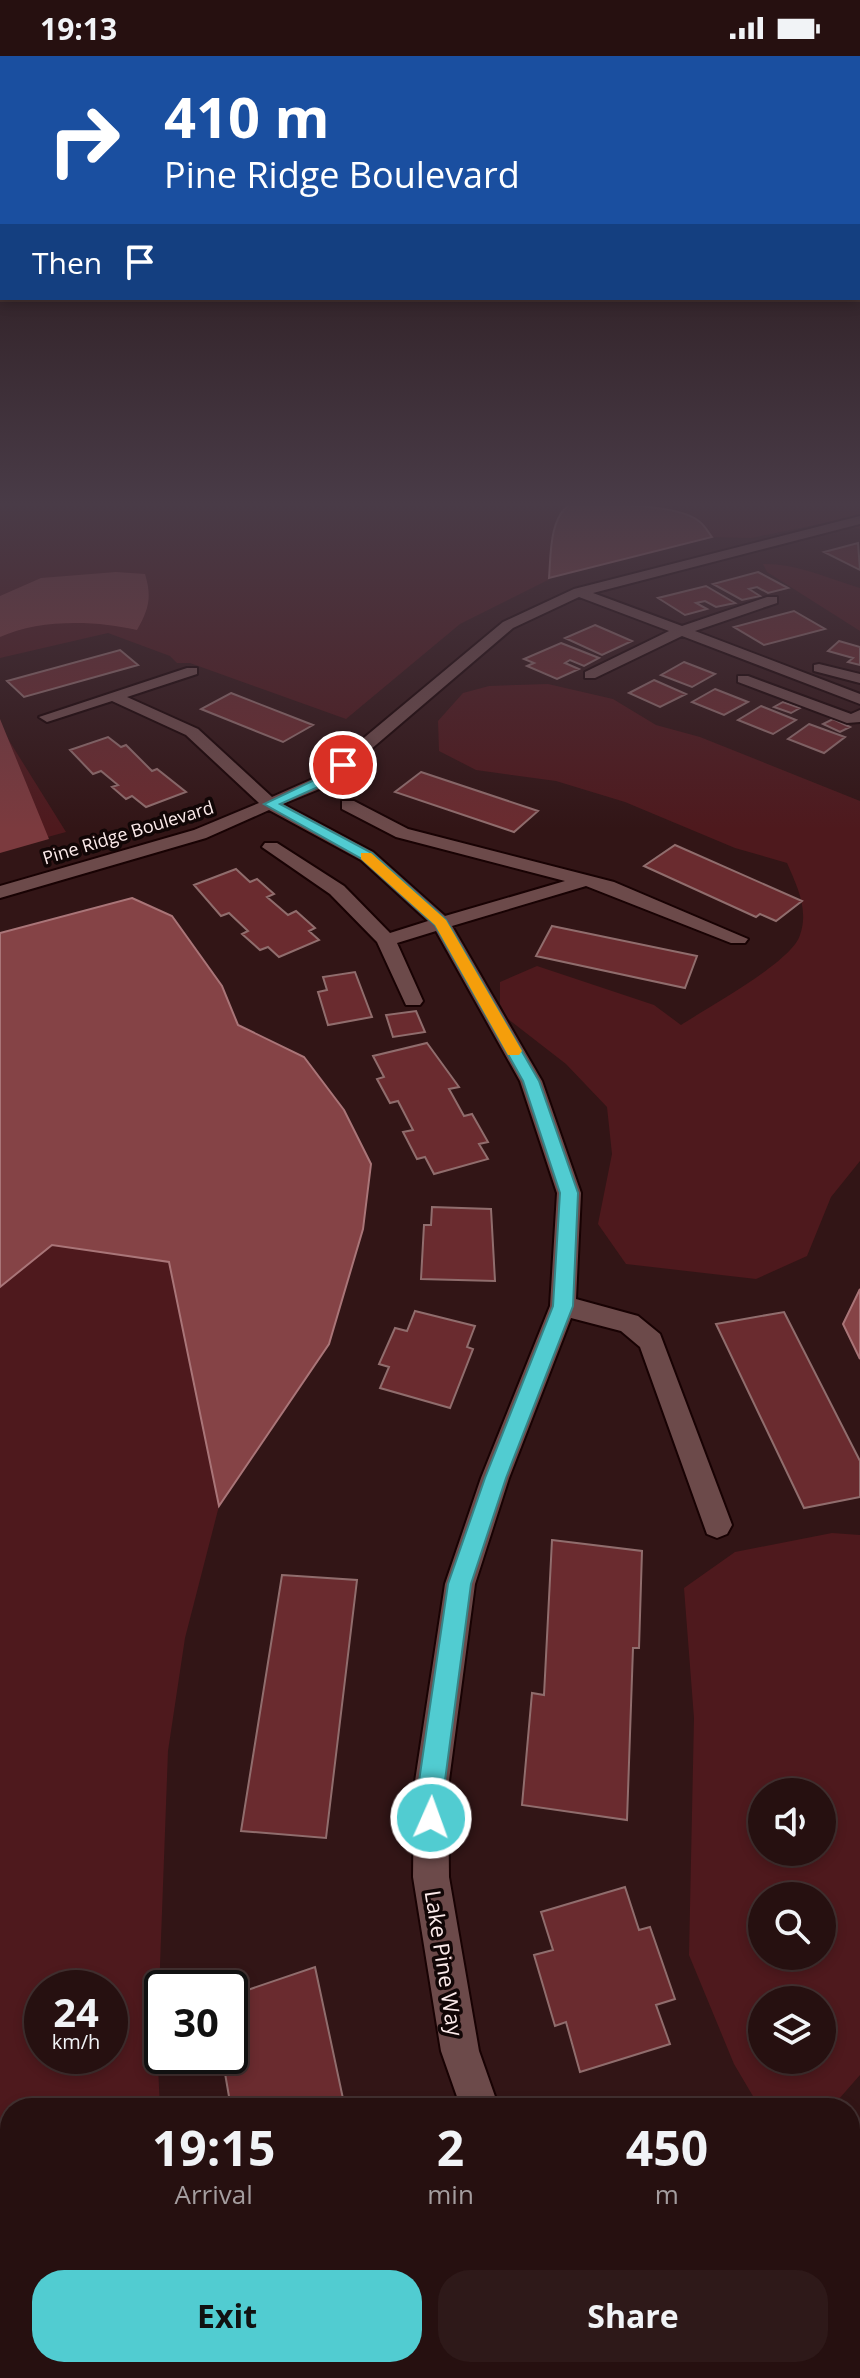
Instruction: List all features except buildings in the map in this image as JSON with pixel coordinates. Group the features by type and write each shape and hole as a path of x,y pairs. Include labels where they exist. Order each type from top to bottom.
{"street":[{"name":"Pine Ridge Boulevard","path":"0,892 200,834 323,781 508,625 535,612"},
{"path":"630,612 860,699"},
{"path":"590,675 659,639 738,612"},
{"path":"819,668 860,679"},
{"path":"47,717 192,671"},
{"path":"743,679 858,719"},
{"name":"Lake Pine Way","path":"113,696 192,732 270,804 367,856 441,923 531,1081 569,1193 563,1306 495,1478 460,1584 431,1788 431,1877 460,2051 476,2098"},
{"path":"348,805 402,833 587,881 738,939"},
{"path":"271,847 337,890 386,940 413,1001"},
{"path":"386,940 587,881"},
{"path":"563,1306 629,1323 651,1341 717,1525"}],"shaded area":[{"path":"0,612 483,612 460,624 346,719 190,663 177,663 170,656 108,633 0,658"},
{"path":"0,612 145,612 137,630 104,624 67,623 32,627 0,637"},
{"path":"831,612 860,612 860,631"},
{"path":"548,684 613,699 656,725 700,737 860,801 860,1161 831,1197 807,1256 756,1279 626,1264 598,1224 612,1154 607,1107 566,1064 508,1019 500,1004 500,982 537,966 654,1005 681,1025 766,971 794,946 800,935 803,916 798,889 787,863 735,848 625,802 556,781 476,770 439,751 438,721 463,693 489,686"},
{"path":"0,719 49,839 0,853"},
{"path":"0,726 66,832 0,850"},
{"path":"132,898 172,916 222,986 238,1025 304,1057 344,1110 371,1164 363,1229 329,1344 219,1506 169,1262 52,1245 0,1287 0,933"},
{"path":"52,1245 169,1262 219,1506 185,1638 168,1751 160,1970 144,1970 144,2074 158,2074 160,2098 0,2098 0,1287"},
{"path":"860,1289 860,1359 843,1324"},
{"path":"832,1533 860,1535 860,2075 840,2098 754,2098 734,2064 689,1955 694,1718 684,1588 735,1552"}],"slow traffic":[{"path":"366,856 441,923 514,1051"}],"route":[{"path":"343,765 323,781 270,804 367,856 441,923 531,1081 569,1193 563,1306 495,1478 460,1584 431,1788 431,1818"}]}
